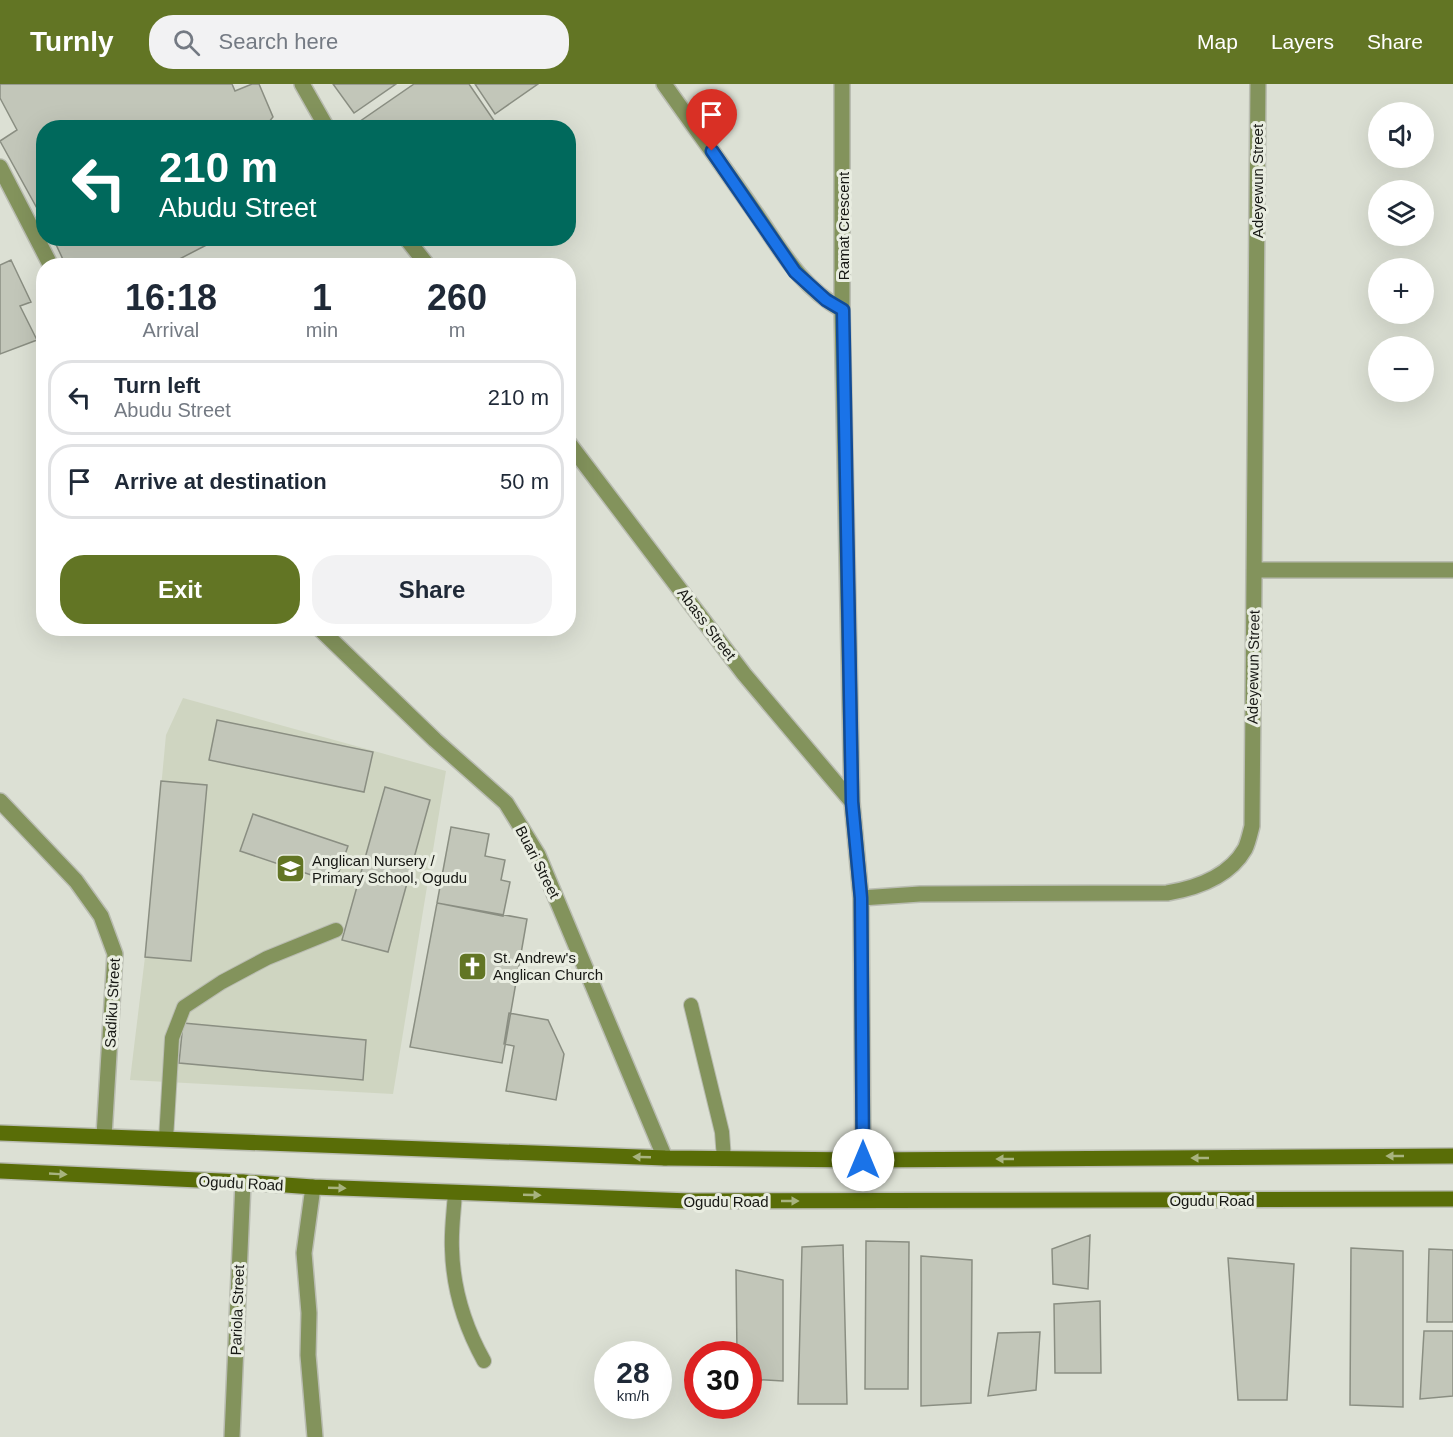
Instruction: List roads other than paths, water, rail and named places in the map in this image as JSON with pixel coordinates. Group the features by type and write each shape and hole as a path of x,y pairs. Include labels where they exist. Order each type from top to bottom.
{"main road":[{"path":"0,1133 665,1158 863,1160 1453,1156"},
{"name":"Ogudu Road","path":"0,1171 313,1187 690,1201 1453,1199"}],"street":[{"path":"302,84 322,120"},
{"path":"664,84 795,272 826,300 843,310"},
{"name":"Ramat Crescent","path":"842,84 843,310 852,802 861,898 863,1160"},
{"name":"Adeyewun Street","path":"861,898 920,894 1167,893 1193,888 1233,866 1245,848 1252,826 1258,84"},
{"path":"0,167 36,237"},
{"path":"413,246 422,258"},
{"name":"Abass Street","path":"576,452 752,683 852,802"},
{"path":"1254,570 1453,570"},
{"name":"Buari Street","path":"327,636 435,741 506,803 542,865 665,1158"},
{"name":"Sadiku Street","path":"0,801 76,881 101,916 115,954 104,1136"},
{"name":"Pariola Street","path":"232,1437 243,1182"},
{"path":"313,1187 304,1253 309,1313 308,1355 315,1437"}],"lane":[{"path":"166,1139 172,1038 184,1007 222,982 267,958 336,930"},
{"path":"692,1005 722,1132 724,1158"},
{"path":"455,1192 452,1249 460,1310 469,1334 483,1360"}],"place":[{"name":"Anglican Nursery / Primary School, Ogudu","path":"291,869"},
{"name":"St. Andrew's Anglican Church","path":"472,966"}]}
